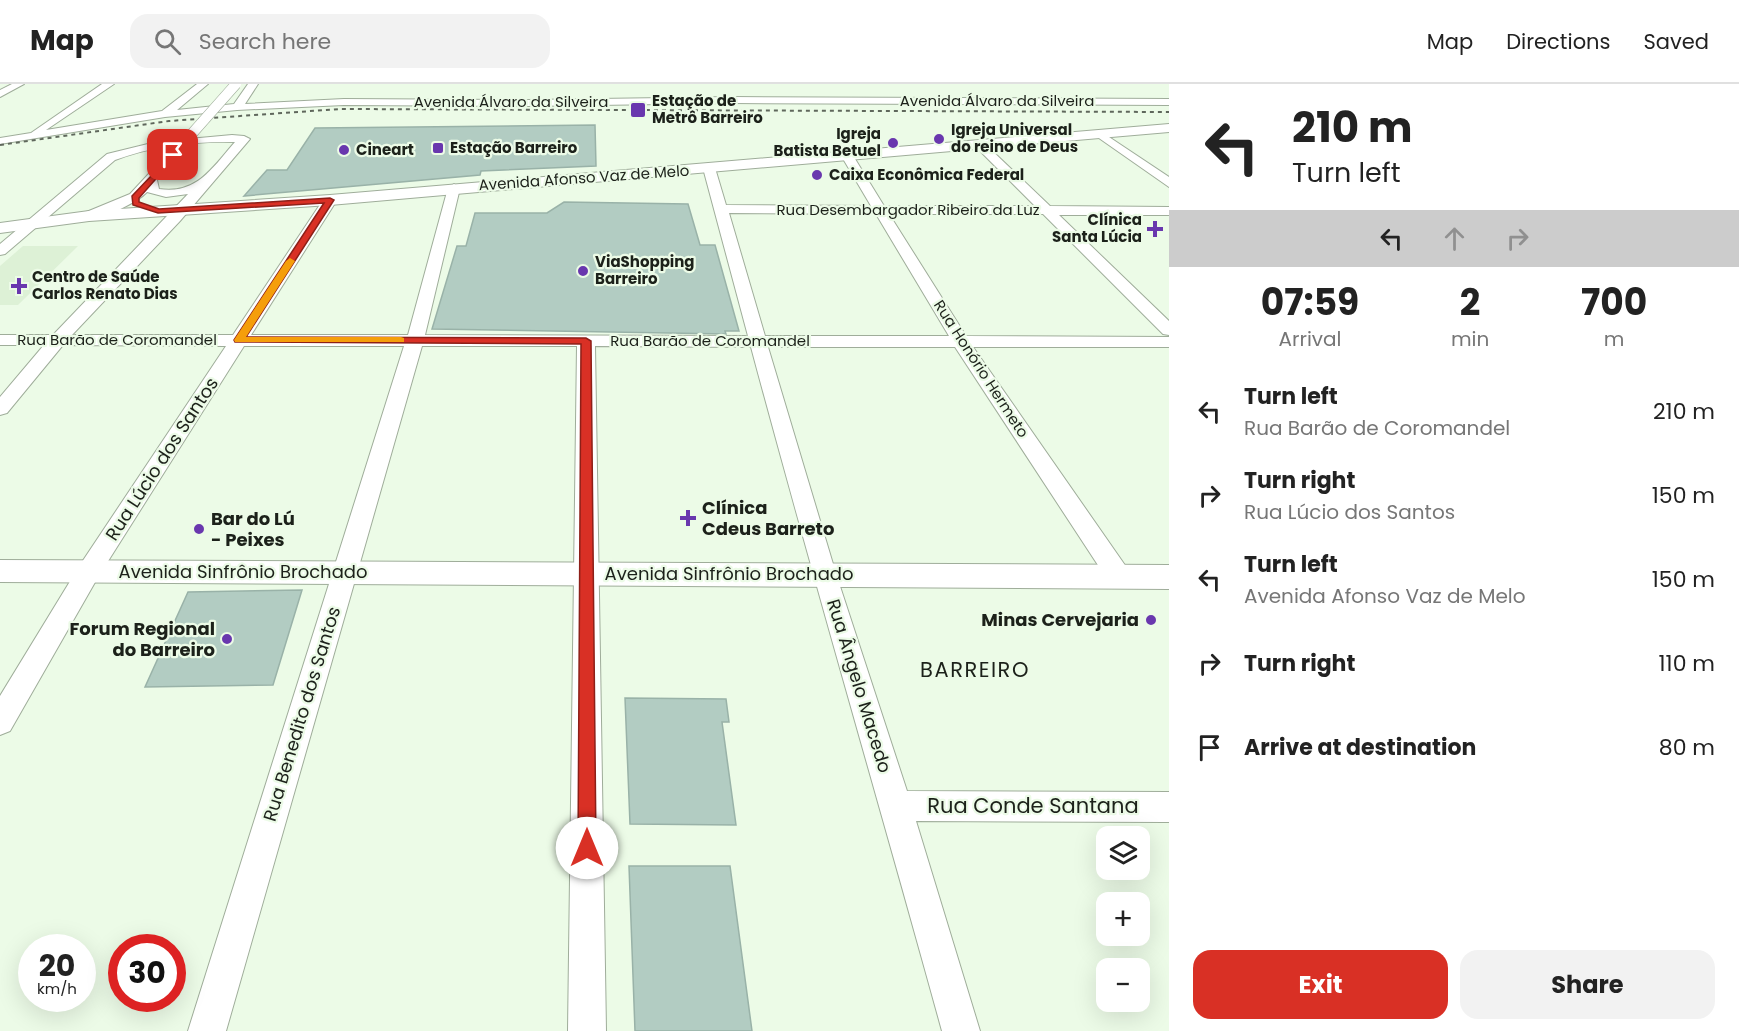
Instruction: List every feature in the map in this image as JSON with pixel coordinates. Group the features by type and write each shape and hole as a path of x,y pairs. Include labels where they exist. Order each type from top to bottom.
{"main road":[{"name":"Avenida Afonso Vaz de Melo","path":"0,228 32,224 84,202 158,211 330,200 981,146 1169,128"},
{"path":"54,207 84,202"},
{"name":"Avenida Sinfrônio Brochado","path":"0,571 1169,577"}],"street":[{"path":"0,94 19,84"},
{"path":"28,136 109,84"},
{"path":"165,114 203,84"},
{"path":"84,202 135,197 236,84"},
{"path":"237,107 253,84"},
{"path":"1023,90 1037,101"},
{"name":"Avenida Álvaro da Silveira","path":"0,141 165,114 237,107 430,98 828,96 1169,102"},
{"path":"1101,134 1169,183"},
{"path":"0,409 58,340 183,209 244,139 127,150 111,157 84,202"},
{"path":"981,146 1169,330"},
{"name":"Rua Honório Hermeto","path":"848,157 961,342 1120,578"},
{"name":"Rua Ângelo Macedo","path":"709,168 824,574 896,806 961,1031"},
{"path":"151,180 153,191 161,194 188,191 203,186"},
{"path":"0,251 54,207 128,194 151,180"},
{"name":"Rua Benedito dos Santos","path":"207,1031 415,340 454,188"},
{"path":"135,197 135,203 141,207 158,211"},
{"name":"Rua Lúcio dos Santos","path":"0,722 89,571 330,200"},
{"name":"Rua Desembargador Ribeiro da Luz","path":"720,209 1169,211"},
{"name":"Rua Barão de Coromandel","path":"0,340 1169,342"},
{"path":"586,341 587,1031"},
{"name":"Rua Conde Santana","path":"896,806 1169,807"}],"shaded area":[{"name":"Centro de Saúde Carlos Renato Dias","path":"23,246 78,246 18,305 0,305 0,266"}],"building":[{"path":"595,125 596,166 481,171 480,175 244,196 267,170 287,170 315,128"},
{"name":"ViaShopping Barreiro","path":"564,202 688,204 700,245 715,245 739,331 725,331 726,334 432,329 457,246 466,246 475,213 547,213"},
{"name":"Forum Regional do Barreiro","path":"302,590 273,685 145,687 188,592"},
{"path":"625,698 726,699 729,722 722,722 736,825 630,824"},
{"path":"629,866 730,866 752,1031 635,1031"}],"railway":[{"path":"0,145 169,121 340,109 1169,112"}],"slow traffic":[{"path":"290,261 239,340 401,340"}],"place":[{"name":"Estação de Metrô Barreiro","path":"638,110"},
{"name":"Igreja Universal do reino de Deus","path":"939,139"},
{"name":"Igreja Batista Betuel","path":"893,143"},
{"name":"Estação Barreiro","path":"438,148"},
{"name":"Cineart","path":"344,150"},
{"name":"Caixa Econômica Federal","path":"817,175"},
{"name":"Clínica Santa Lúcia","path":"1155,229"},
{"name":"ViaShopping Barreiro","path":"583,271"},
{"name":"Centro de Saúde Carlos Renato Dias","path":"19,286"},
{"name":"Clínica Cdeus Barreto","path":"688,518"},
{"name":"Bar do Lú - Peixes","path":"199,529"},
{"name":"Minas Cervejaria","path":"1151,620"},
{"name":"Forum Regional do Barreiro","path":"227,639"}],"district":[{"name":"BARREIRO","path":"975,670"}],"route":[{"path":"173,155 135,197 135,203 141,207 158,211 330,200 239,340 586,341 587,848"}]}
